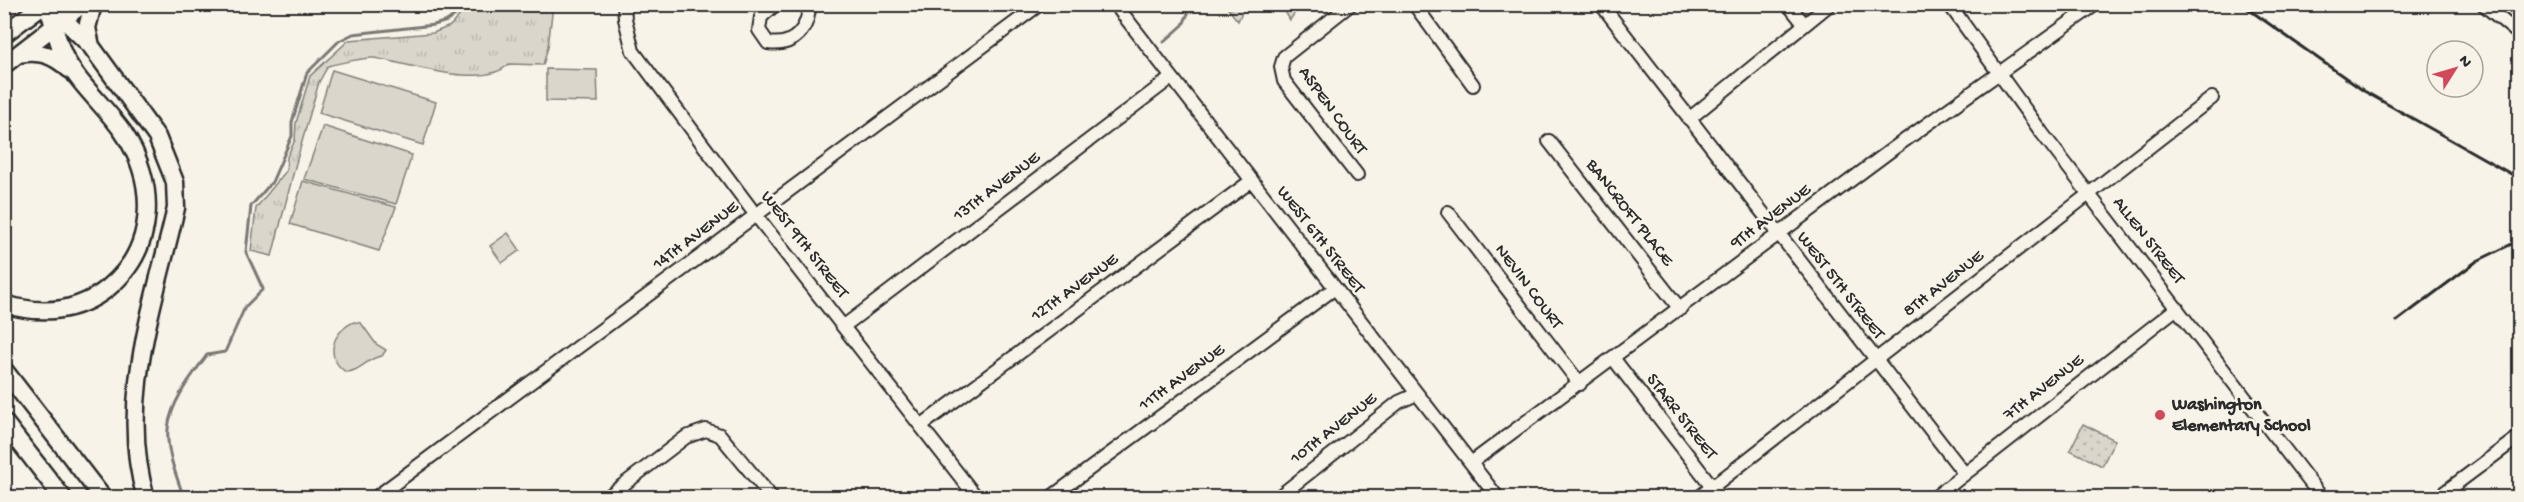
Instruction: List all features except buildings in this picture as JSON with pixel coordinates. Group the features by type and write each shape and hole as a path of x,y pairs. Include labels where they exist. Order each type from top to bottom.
{"main road":[{"path":"4,34 46,4 59,22 91,46 157,137 175,182 176,208 135,400 136,448 140,477 147,498"},
{"path":"11,60 83,4"},
{"path":"91,46 87,28 93,4"},
{"path":"4,304 29,311 54,312 83,302 102,292 119,279 132,263 144,233 147,190 139,161 123,132 63,55 59,22"},
{"path":"11,60 43,52 54,57 81,81"},
{"path":"4,370 103,498"},
{"path":"4,422 63,498"}],"street":[{"name":"WEST 9TH STREET","path":"624,4 625,19 633,51 755,214 977,498"},
{"path":"776,4 761,17 759,30 768,43 775,44 791,40 802,32 809,17 809,4"},
{"name":"14TH AVENUE","path":"375,498 1040,4"},
{"name":"WEST 6TH STREET","path":"1115,4 1170,78 1471,463 1494,496"},
{"name":"ASPEN COURT","path":"1351,4 1284,57 1281,67 1284,81 1357,175"},
{"path":"1414,4 1473,85"},
{"name":"WEST 5TH STREET","path":"1601,4 1777,235 1964,473"},
{"path":"1788,4 1804,24"},
{"path":"1689,119 1830,4"},
{"name":"ALLEN STREET","path":"1949,4 2089,194 2322,498"},
{"name":"9TH AVENUE","path":"1471,463 1777,235 2096,4"},
{"path":"2483,4 2520,35"},
{"name":"13TH AVENUE","path":"844,326 1170,78"},
{"name":"8TH AVENUE","path":"1698,498 2212,98"},
{"name":"BANCROFT PLACE","path":"1549,141 1680,309"},
{"name":"12TH AVENUE","path":"922,425 1251,181"},
{"name":"NEVIN COURT","path":"1448,212 1580,384"},
{"name":"11TH AVENUE","path":"1050,498 1335,288"},
{"name":"7TH AVENUE","path":"1934,498 2177,308"},
{"name":"STARR STREET","path":"1613,358 1721,498"},
{"name":"10TH AVENUE","path":"1277,498 1399,402 1417,394"},
{"path":"606,498 686,437 701,430 720,435 772,498"},
{"path":"2437,498 2520,436"}],"green space":[{"path":"464,5 553,5 548,47 543,65 509,64 497,72 481,75 443,73 373,58 328,66 319,82 272,256 251,251 256,208 286,171 287,157 295,140 296,123 310,76 349,40 433,33 450,26 463,12"},
{"path":"1225,5 1245,5 1238,21"},
{"path":"1285,5 1300,5 1290,20 1283,8"},
{"path":"546,69 597,70 598,102 546,101"},
{"path":"332,70 436,102 423,145 319,113"},
{"path":"323,126 412,155 396,204 304,179"},
{"path":"303,181 396,207 379,251 290,224"},
{"path":"508,233 520,250 502,263 490,246"},
{"path":"354,322 361,323 376,344 386,350 382,356 372,359 356,370 346,372 335,360 334,345 340,332"},
{"path":"2083,424 2115,440 2102,466 2070,450"}],"waterway":[{"path":"184,498 169,447 170,419 177,399 195,371 207,355 225,352 245,307 263,289 246,252 251,206 272,182 292,136 292,122 307,73 339,41 353,34 434,25 447,21 459,12 459,4"},
{"path":"1164,42 1183,25 1192,4"}],"railway":[{"path":"2241,4 2364,91 2520,179"},
{"path":"2397,321 2477,261 2520,240"}],"place":[{"name":"Washington Elementary School","path":"2160,415"}]}
